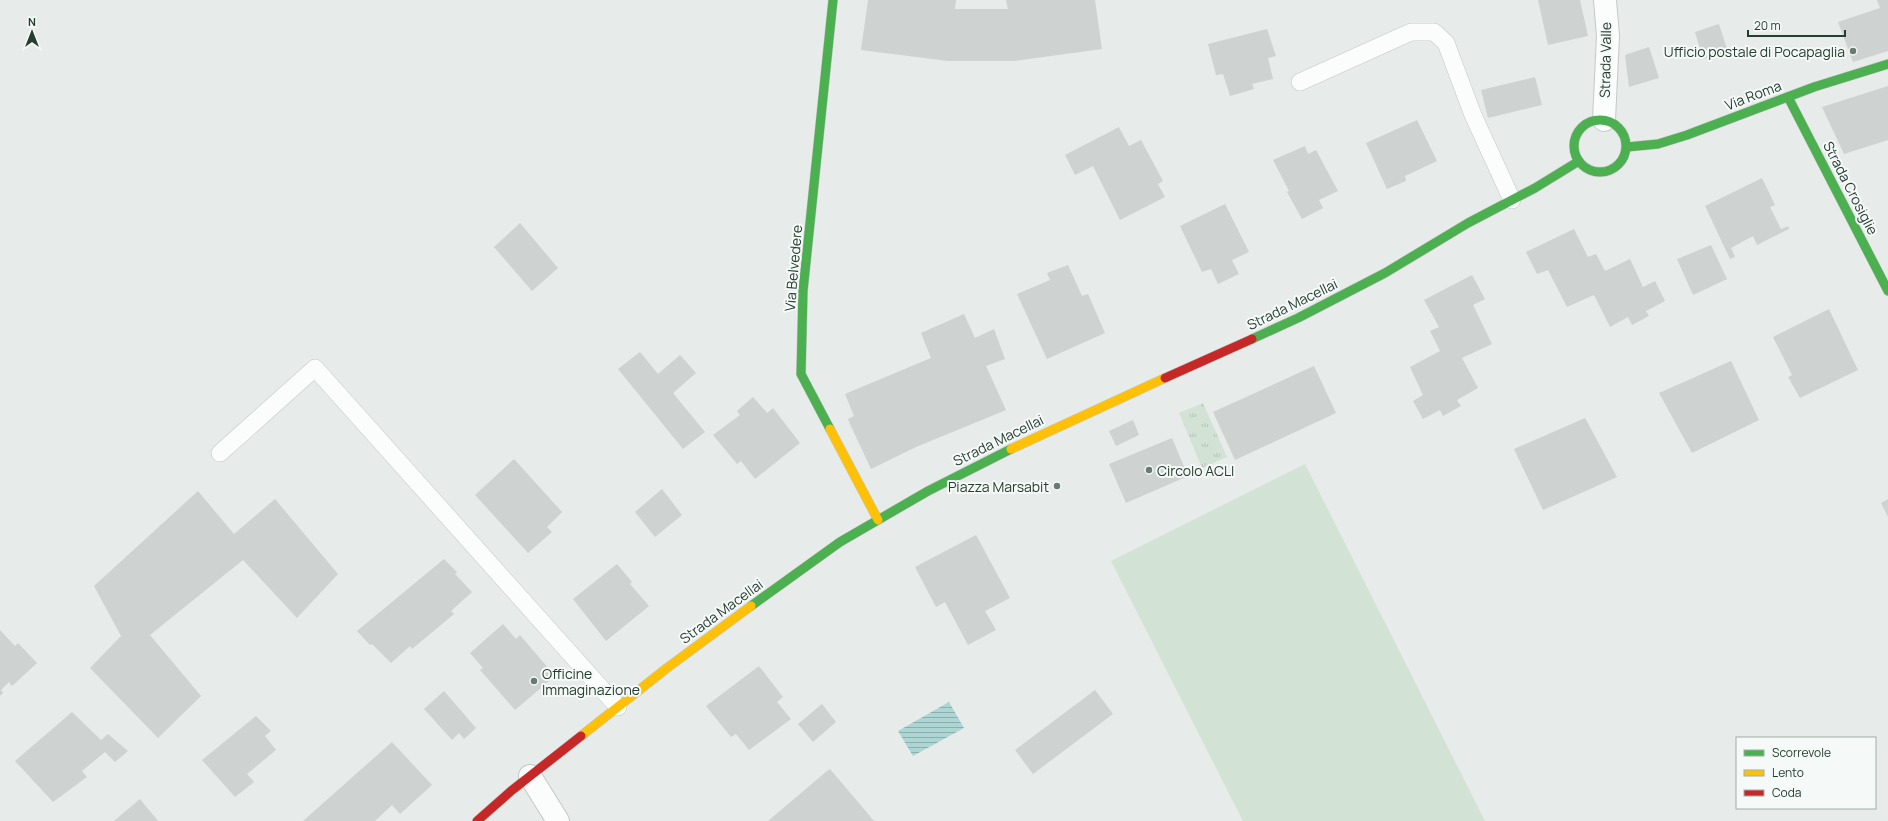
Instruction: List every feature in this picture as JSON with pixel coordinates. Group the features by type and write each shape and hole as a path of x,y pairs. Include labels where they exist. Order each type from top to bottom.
{"street":[{"name":"Via Belvedere","path":"833,0 803,291 801,374 878,520"},
{"name":"Strada Valle","path":"1604,120 1608,36 1605,0"},
{"name":"Via Roma","path":"1627,147 1658,144 1687,135 1814,87 1888,64"},
{"name":"Strada Crosiglie","path":"1788,97 1888,291"},
{"path":"1604,120 1615,125 1622,131 1627,147 1621,162 1615,168 1607,172 1598,172 1589,170 1579,161 1574,149 1574,140 1578,132 1584,126 1591,122 1604,120"},
{"name":"Strada Macellai","path":"477,821 530,776 668,668 840,542 928,491 1016,446 1311,311 1385,273 1579,161"},
{"path":"530,776 558,821"}],"lane":[{"path":"1300,82 1411,32 1434,32 1446,43 1473,115 1512,200"},
{"path":"220,453 315,368 618,707"}],"green space":[{"path":"1203,403 1227,457 1202,468 1179,413"},
{"path":"1305,464 1485,821 1243,821 1111,561"}],"water":[{"path":"949,702 964,728 913,756 898,731"}],"building":[{"path":"868,0 956,0 955,9 1008,9 1006,0 1095,0 1102,49 1015,61 948,61 861,50"},
{"path":"1538,0 1580,0 1588,36 1548,45"},
{"path":"1877,0 1888,0 1888,51 1853,62 1838,22 1880,8"},
{"path":"1719,24 1728,52 1703,59 1695,32"},
{"path":"1267,29 1276,56 1268,58 1273,79 1252,84 1254,89 1230,96 1223,74 1216,75 1208,44"},
{"path":"1649,47 1659,78 1629,87 1625,55"},
{"path":"1535,77 1542,105 1488,118 1481,90"},
{"path":"1888,86 1888,140 1844,154 1822,107"},
{"path":"1417,120 1437,161 1405,176 1406,181 1387,189 1366,143"},
{"path":"1119,127 1129,146 1141,140 1163,181 1158,184 1165,197 1120,220 1093,166 1075,175 1065,155"},
{"path":"1305,146 1308,154 1316,150 1338,191 1319,200 1323,208 1302,219 1287,192 1289,191 1273,160"},
{"path":"1762,178 1775,205 1770,207 1781,229 1788,226 1789,229 1757,245 1753,236 1731,248 1735,257 1730,259 1705,206"},
{"path":"1225,204 1249,252 1232,260 1239,274 1218,284 1211,269 1202,272 1180,226"},
{"path":"520,223 558,268 532,291 494,247"},
{"path":"1574,229 1588,257 1596,254 1605,271 1630,259 1643,287 1655,281 1665,301 1646,311 1649,316 1632,325 1628,317 1610,327 1594,295 1567,307 1548,270 1537,274 1526,252"},
{"path":"1711,245 1727,279 1693,295 1677,259"},
{"path":"1068,265 1082,296 1088,294 1105,333 1047,359 1017,294 1050,280 1047,273"},
{"path":"1472,275 1485,299 1473,305 1492,344 1462,358 1478,388 1457,400 1461,406 1443,416 1440,410 1423,419 1413,401 1423,395 1410,367 1440,351 1430,331 1439,327 1424,300"},
{"path":"1829,309 1858,370 1800,398 1788,377 1792,375 1773,337"},
{"path":"964,314 975,338 994,329 1005,359 986,366 1006,410 916,447 871,469 848,419 854,416 845,394 931,358 921,333"},
{"path":"640,352 658,374 680,355 696,373 673,393 705,432 683,449 618,369"},
{"path":"1731,361 1759,420 1692,453 1659,393"},
{"path":"1314,366 1336,413 1235,460 1213,412"},
{"path":"753,397 767,413 773,408 800,443 755,479 741,461 737,464 713,435 740,415 737,411"},
{"path":"1585,418 1617,477 1543,510 1514,449"},
{"path":"1133,420 1139,435 1116,446 1109,431"},
{"name":"Circolo ACLI","path":"1172,438 1188,476 1126,503 1109,464"},
{"path":"514,459 562,512 547,527 552,532 528,553 475,495"},
{"path":"662,489 682,515 655,537 635,512"},
{"path":"198,491 234,534 275,499 338,574 297,618 243,560 150,635 201,696 158,738 90,668 121,636 94,586"},
{"path":"1888,499 1888,517 1881,503"},
{"path":"976,535 1010,598 985,611 996,630 968,645 945,602 936,607 915,567"},
{"path":"444,559 457,572 455,574 472,592 451,611 454,614 412,649 410,646 391,663 372,644 370,645 357,631"},
{"path":"617,564 632,582 630,584 649,606 606,641 573,599"},
{"path":"503,624 516,639 520,635 555,676 515,710 480,670 483,668 470,653"},
{"path":"0,630 15,646 18,643 37,663 12,686 9,682 1,690 3,693 0,696"},
{"path":"759,666 783,697 777,702 791,719 749,750 736,734 731,737 706,706"},
{"path":"1095,690 1113,714 1033,774 1015,750"},
{"path":"444,691 476,728 464,739 459,733 452,740 424,709"},
{"path":"822,704 836,722 813,742 798,724"},
{"path":"72,712 101,740 108,734 128,751 115,762 105,752 82,771 87,777 53,802 15,761"},
{"path":"256,716 271,731 265,736 276,750 247,774 254,782 235,797 202,760"},
{"path":"392,742 432,785 400,814 392,805 375,821 303,821"},
{"path":"830,769 874,821 768,821 827,771"},
{"path":"140,799 158,821 114,821"}],"traffic: fast":[{"path":"830,429 801,374 803,291 833,0"},
{"path":"1627,147 1658,144 1687,135 1814,87 1888,64"},
{"path":"1788,97 1888,291"},
{"path":"1595,120 1605,120 1615,124 1622,131 1626,141 1626,146 1626,151 1622,161 1615,168 1605,172 1595,172 1585,168 1578,161 1574,151 1574,141 1578,131 1585,124 1595,120"},
{"path":"1252,339 1298,318 1385,273 1468,223 1535,188 1579,161"},
{"path":"751,606 840,542 928,491 1011,449"}],"traffic: slow":[{"path":"1011,449 1165,378"},
{"path":"830,429 878,520"},
{"path":"581,736 667,668 751,606"}],"traffic: jam":[{"path":"1165,378 1252,339"},
{"path":"477,821 511,791 581,736"}],"place":[{"name":"Ufficio postale di Pocapaglia","path":"1853,51"},
{"name":"Circolo ACLI","path":"1149,470"},
{"name":"Piazza Marsabit","path":"1057,486"},
{"name":"Officine Immaginazione","path":"534,681"}]}
